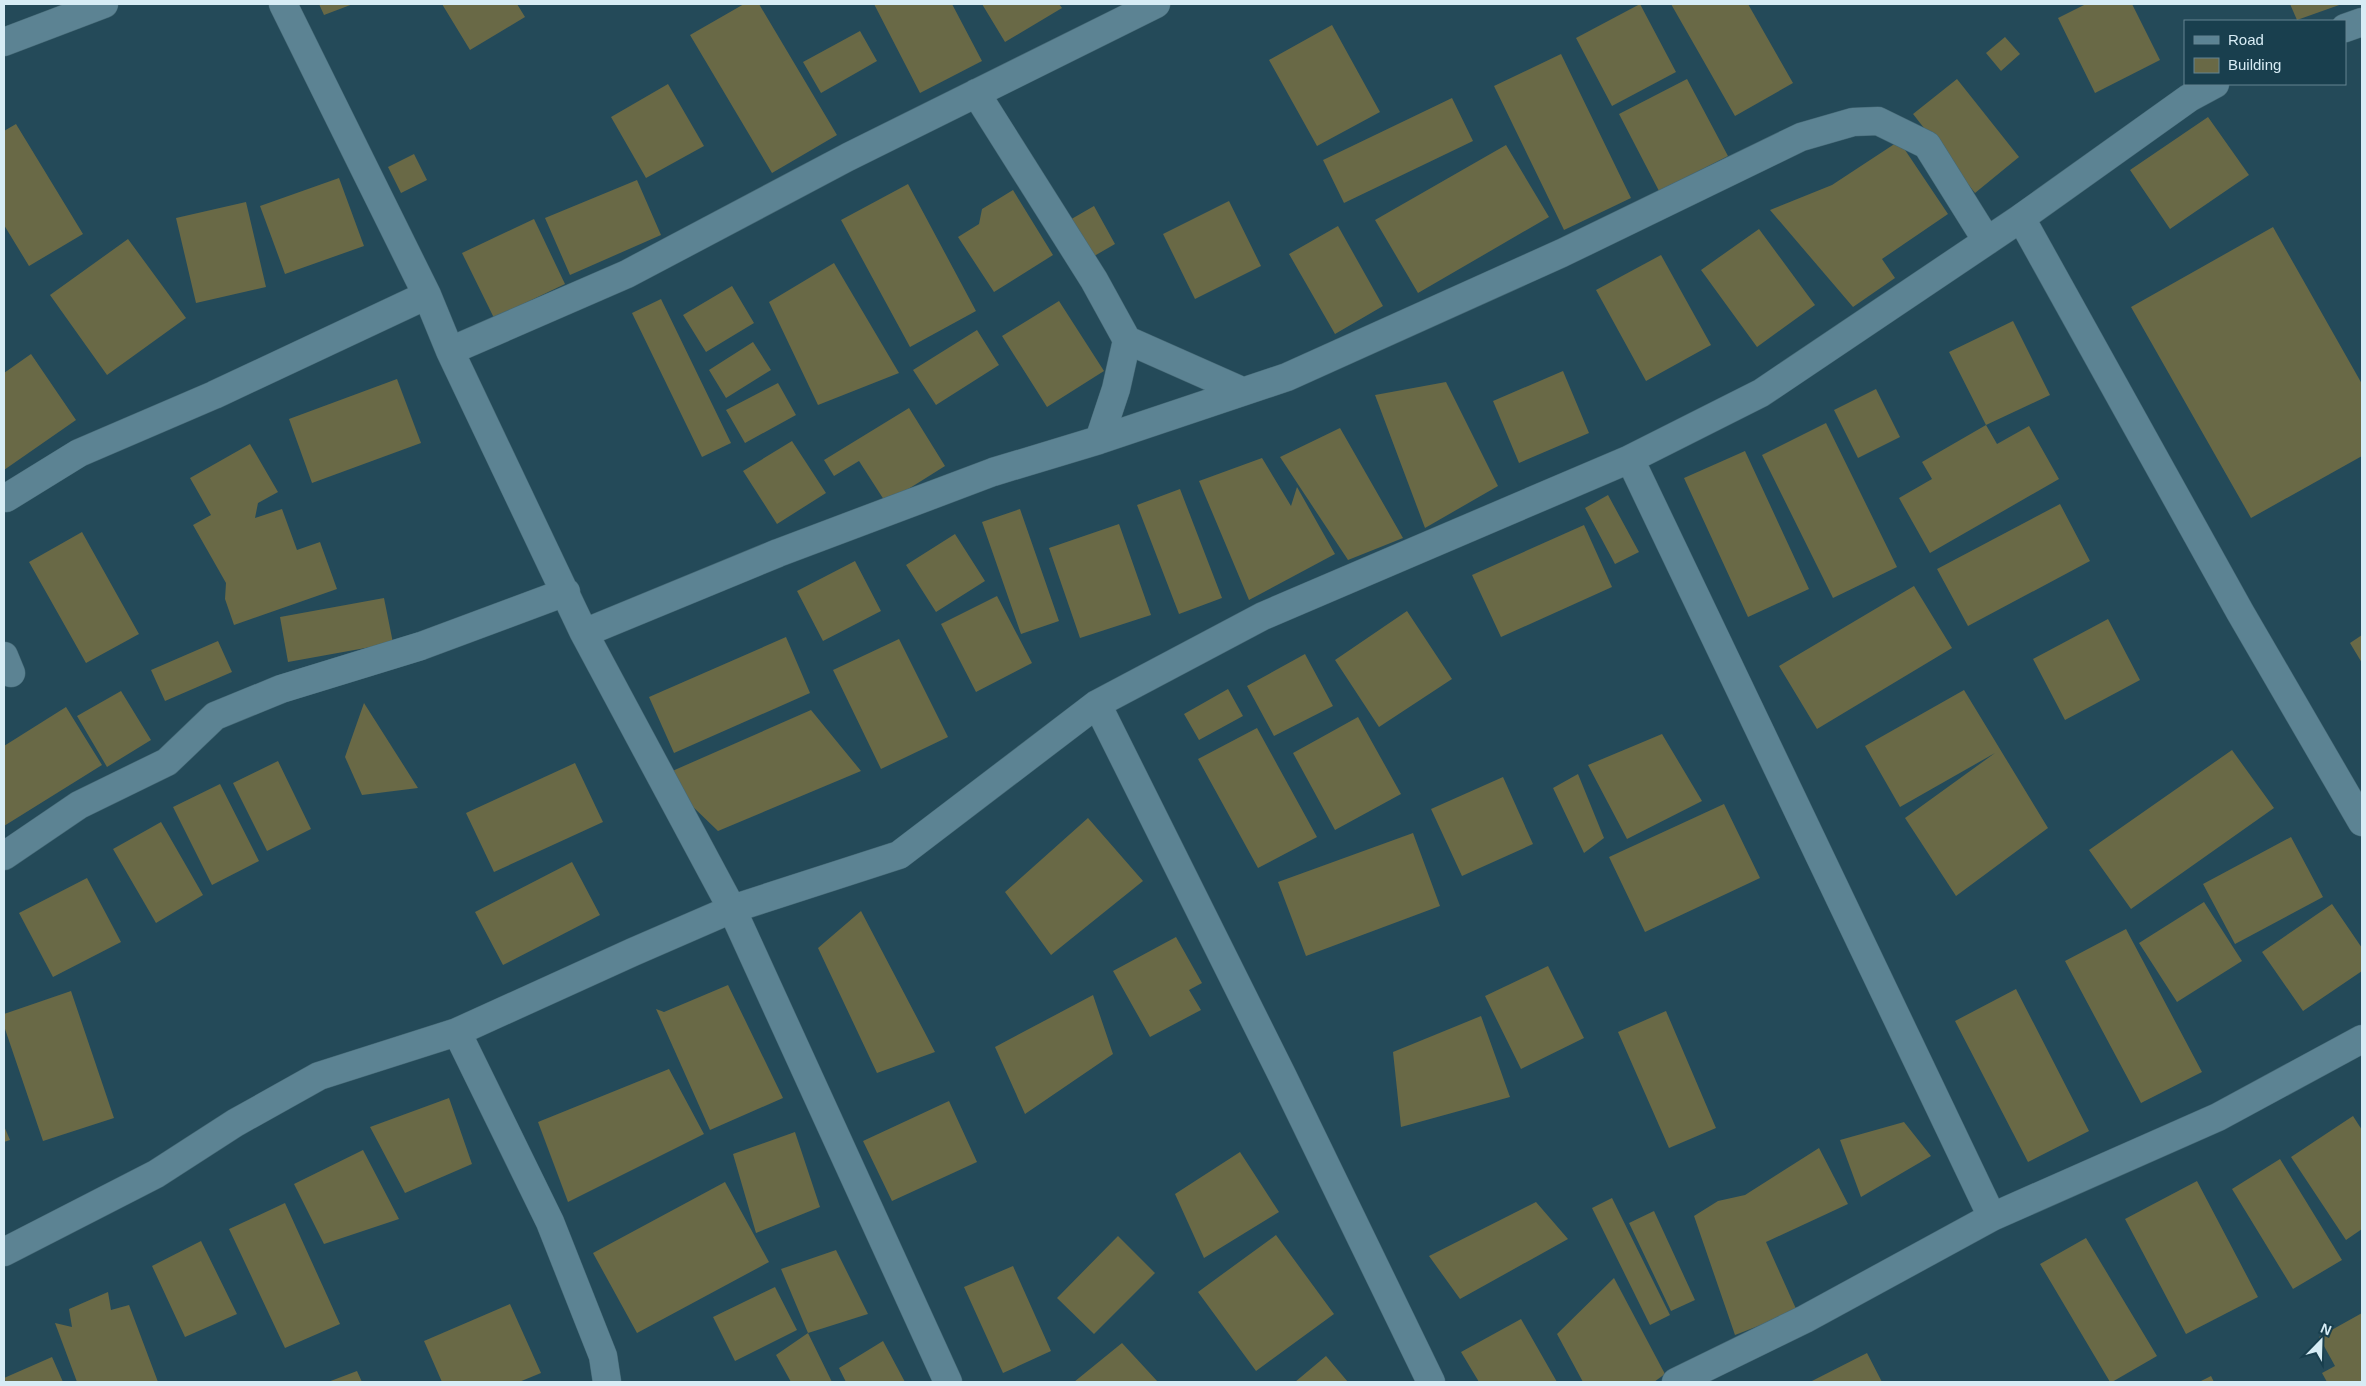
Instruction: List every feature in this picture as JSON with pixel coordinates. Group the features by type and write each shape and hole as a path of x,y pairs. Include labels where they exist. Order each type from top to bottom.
{"street":[{"path":"4,42 104,4"},
{"path":"283,4 427,295 450,351 584,633 732,909 948,1382"},
{"path":"450,351 627,274 848,157 1156,4"},
{"path":"2346,28 2362,22"},
{"path":"4,1252 156,1174 235,1123 319,1076 457,1032 732,909 899,855 1097,704 1263,616 1630,460 1761,393 1988,241 2189,98 2213,85"},
{"path":"976,93 1094,280 1127,340 1242,391"},
{"path":"584,633 778,553 993,472 1099,440 1287,377 1562,252 1801,137 1853,122 1878,121 1927,144 1988,241"},
{"path":"2021,218 2240,612 2362,822"},
{"path":"6,498 79,454 214,395 427,295"},
{"path":"1099,440 1116,390 1127,340"},
{"path":"1630,460 1992,1217"},
{"path":"4,856 80,805 167,762 215,716 281,689 421,646 566,592"},
{"path":"1097,704 1282,1075 1431,1382"},
{"path":"457,1032 550,1222 603,1356 607,1382"},
{"path":"1676,1382 1805,1319 1992,1217 2218,1117 2362,1039"}],"building":[{"path":"319,4 353,4 324,15"},
{"path":"442,4 517,4 525,17 470,50"},
{"path":"744,4 759,4 837,135 772,173 690,35"},
{"path":"874,4 952,4 982,61 920,93"},
{"path":"982,4 1059,4 1062,8 1005,42"},
{"path":"1640,4 1676,72 1612,106 1576,38"},
{"path":"1671,4 1748,4 1793,83 1735,116"},
{"path":"2086,4 2132,4 2160,60 2095,93 2058,18"},
{"path":"2290,4 2342,4 2297,20"},
{"path":"1332,25 1380,112 1317,146 1269,60"},
{"path":"860,31 877,61 821,93 803,62"},
{"path":"2005,37 2020,54 2001,71 1986,53"},
{"path":"1561,54 1631,198 1564,230 1494,86"},
{"path":"1687,79 1728,156 1659,191 1619,114"},
{"path":"1957,79 2019,157 1975,193 1913,114"},
{"path":"668,84 704,146 646,178 611,117"},
{"path":"1452,98 1473,141 1344,203 1323,160"},
{"path":"2208,117 2249,175 2170,229 2130,170"},
{"path":"16,124 83,234 29,266 4,225 4,131"},
{"path":"1899,141 1948,214 1882,259 1895,278 1853,307 1770,210 1832,185"},
{"path":"1506,145 1549,217 1418,293 1375,220"},
{"path":"414,154 427,180 401,193 388,167"},
{"path":"339,178 364,246 285,274 260,206"},
{"path":"637,180 661,235 570,275 545,218"},
{"path":"908,184 976,311 910,347 841,220"},
{"path":"1013,190 1053,255 994,292 958,237 979,224 982,209"},
{"path":"1229,201 1261,266 1195,299 1163,234"},
{"path":"246,202 266,287 196,303 176,218"},
{"path":"1094,206 1115,244 1089,259 1068,221"},
{"path":"534,219 565,284 494,318 462,253"},
{"path":"1338,226 1383,306 1335,334 1289,254"},
{"path":"2273,227 2362,384 2362,456 2251,518 2131,307"},
{"path":"1759,229 1815,305 1757,347 1701,270"},
{"path":"128,239 186,318 107,375 50,295"},
{"path":"1661,255 1711,345 1646,381 1596,290"},
{"path":"834,263 899,373 818,405 769,302"},
{"path":"732,286 754,323 706,352 683,315"},
{"path":"661,299 731,443 702,457 632,313"},
{"path":"1059,301 1104,371 1047,407 1002,336"},
{"path":"2013,321 2050,395 1986,425 1949,352"},
{"path":"977,330 999,365 936,405 913,370"},
{"path":"753,342 771,370 726,398 709,370"},
{"path":"31,354 76,420 4,470 4,373"},
{"path":"1563,371 1589,433 1519,463 1493,401"},
{"path":"397,379 421,443 312,483 289,419"},
{"path":"1446,382 1498,486 1425,528 1375,395"},
{"path":"778,383 796,415 745,443 726,410"},
{"path":"1876,389 1900,437 1858,458 1834,410"},
{"path":"909,408 945,466 886,503 859,461 834,476 824,460"},
{"path":"1826,423 1897,567 1833,598 1762,455"},
{"path":"1986,425 1997,444 2029,426 2059,479 1930,553 1899,498 1932,479 1922,462"},
{"path":"1340,428 1403,538 1348,560 1280,457"},
{"path":"792,441 826,493 777,524 743,471"},
{"path":"250,444 278,492 258,503 255,518 282,509 297,550 320,542 337,589 234,625 225,599 226,583 193,525 211,515 190,478"},
{"path":"1745,451 1809,589 1748,617 1684,478"},
{"path":"1262,458 1291,506 1297,487 1335,554 1249,600 1199,481"},
{"path":"1180,489 1222,598 1179,614 1137,505"},
{"path":"1608,495 1639,552 1615,564 1585,508"},
{"path":"2060,504 2090,561 1968,626 1937,569"},
{"path":"1020,509 1059,621 1021,634 982,522"},
{"path":"1119,524 1151,615 1080,638 1049,548"},
{"path":"1584,525 1612,587 1501,637 1472,575"},
{"path":"82,532 139,634 86,663 29,562"},
{"path":"955,534 985,581 936,612 906,565"},
{"path":"855,561 881,611 823,641 797,591"},
{"path":"1914,586 1952,648 1817,729 1779,666"},
{"path":"997,596 1032,663 976,692 941,624"},
{"path":"384,598 393,643 288,662 280,617"},
{"path":"1407,611 1452,679 1379,727 1335,660"},
{"path":"2108,619 2140,680 2065,720 2033,659"},
{"path":"2362,635 2362,663 2350,643"},
{"path":"786,637 810,693 674,753 649,697"},
{"path":"899,639 948,737 881,769 833,670"},
{"path":"218,641 232,672 165,701 151,670"},
{"path":"1305,654 1333,706 1274,736 1247,686"},
{"path":"1228,689 1243,716 1199,740 1184,714"},
{"path":"1964,690 2048,828 1956,896 1905,818 1995,753 1900,807 1865,746"},
{"path":"121,691 151,740 107,767 77,716"},
{"path":"364,703 418,788 362,795 345,757"},
{"path":"66,707 102,765 4,826 4,746"},
{"path":"811,710 861,771 718,831 661,776"},
{"path":"1358,717 1401,794 1335,830 1293,753"},
{"path":"1257,728 1317,837 1258,868 1198,759"},
{"path":"1662,734 1702,801 1627,839 1588,765"},
{"path":"2232,750 2274,808 2131,909 2089,850"},
{"path":"278,761 311,829 267,851 233,783"},
{"path":"575,763 603,822 494,872 466,813"},
{"path":"1578,774 1604,838 1584,853 1553,788"},
{"path":"1503,777 1533,844 1462,876 1431,809"},
{"path":"220,784 259,861 212,885 173,807"},
{"path":"1724,804 1760,878 1645,932 1609,857"},
{"path":"1088,818 1143,881 1051,955 1005,892"},
{"path":"161,822 203,895 156,923 113,849"},
{"path":"1413,833 1440,906 1306,956 1278,882"},
{"path":"2291,837 2323,897 2235,944 2203,884"},
{"path":"572,862 600,915 503,965 475,912"},
{"path":"87,878 121,942 53,977 19,913"},
{"path":"2204,902 2242,961 2177,1002 2139,943"},
{"path":"2332,904 2362,948 2362,971 2303,1011 2262,952"},
{"path":"861,911 935,1052 877,1073 818,948"},
{"path":"2126,929 2202,1072 2141,1103 2065,961"},
{"path":"1176,937 1202,983 1189,990 1201,1010 1150,1037 1113,971"},
{"path":"1548,966 1584,1038 1521,1069 1485,996"},
{"path":"728,985 783,1098 710,1130 656,1009 664,1012"},
{"path":"2016,989 2089,1131 2028,1162 1955,1021"},
{"path":"71,991 114,1118 43,1141 4,1026 4,1014"},
{"path":"1093,995 1113,1054 1025,1114 995,1047"},
{"path":"1666,1011 1716,1128 1669,1148 1618,1032"},
{"path":"1481,1016 1510,1097 1401,1127 1393,1052"},
{"path":"669,1069 704,1134 568,1202 538,1122"},
{"path":"449,1098 472,1164 405,1193 370,1127"},
{"path":"949,1101 977,1162 892,1201 863,1141"},
{"path":"2353,1116 2362,1130 2362,1229 2346,1240 2291,1157"},
{"path":"1904,1122 1931,1156 1861,1197 1840,1140"},
{"path":"4,1126 10,1140 4,1142"},
{"path":"795,1132 820,1207 756,1233 733,1154"},
{"path":"1819,1148 1848,1204 1766,1242 1797,1311 1735,1335 1694,1216 1718,1201 1745,1195"},
{"path":"363,1150 399,1219 324,1244 294,1184"},
{"path":"1240,1152 1279,1212 1204,1258 1175,1194"},
{"path":"2280,1159 2342,1260 2293,1289 2232,1189"},
{"path":"2197,1181 2258,1297 2186,1334 2125,1219"},
{"path":"725,1182 769,1262 637,1333 593,1253"},
{"path":"1612,1198 1670,1315 1650,1325 1592,1208"},
{"path":"1536,1202 1568,1239 1460,1299 1429,1256"},
{"path":"285,1203 340,1324 285,1348 229,1229"},
{"path":"1654,1211 1695,1300 1671,1311 1629,1223"},
{"path":"1276,1235 1334,1314 1256,1371 1198,1292"},
{"path":"1118,1236 1155,1273 1094,1334 1057,1298"},
{"path":"2086,1238 2157,1356 2112,1382 2110,1382 2040,1264"},
{"path":"201,1241 237,1314 185,1337 152,1266"},
{"path":"836,1250 868,1314 808,1333 781,1269"},
{"path":"1013,1266 1051,1351 1003,1373 964,1287"},
{"path":"1614,1278 1665,1374 1654,1382 1583,1382 1557,1334"},
{"path":"775,1287 797,1330 735,1361 713,1317"},
{"path":"108,1292 111,1310 129,1305 158,1382 77,1382 55,1323 72,1327 69,1309"},
{"path":"510,1304 541,1373 519,1382 442,1382 424,1341"},
{"path":"2362,1313 2362,1382 2327,1382 2322,1373 2335,1366 2319,1337"},
{"path":"1521,1319 1557,1382 1479,1382 1461,1352"},
{"path":"808,1333 832,1382 791,1382 776,1355"},
{"path":"883,1341 905,1382 846,1382 839,1368"},
{"path":"1122,1343 1158,1382 1074,1382"},
{"path":"1867,1353 1882,1382 1810,1382"},
{"path":"1326,1356 1348,1382 1295,1382"},
{"path":"52,1357 63,1382 6,1382 4,1378"},
{"path":"357,1371 362,1382 328,1382"},
{"path":"2211,1376 2214,1382 2199,1382"}]}
